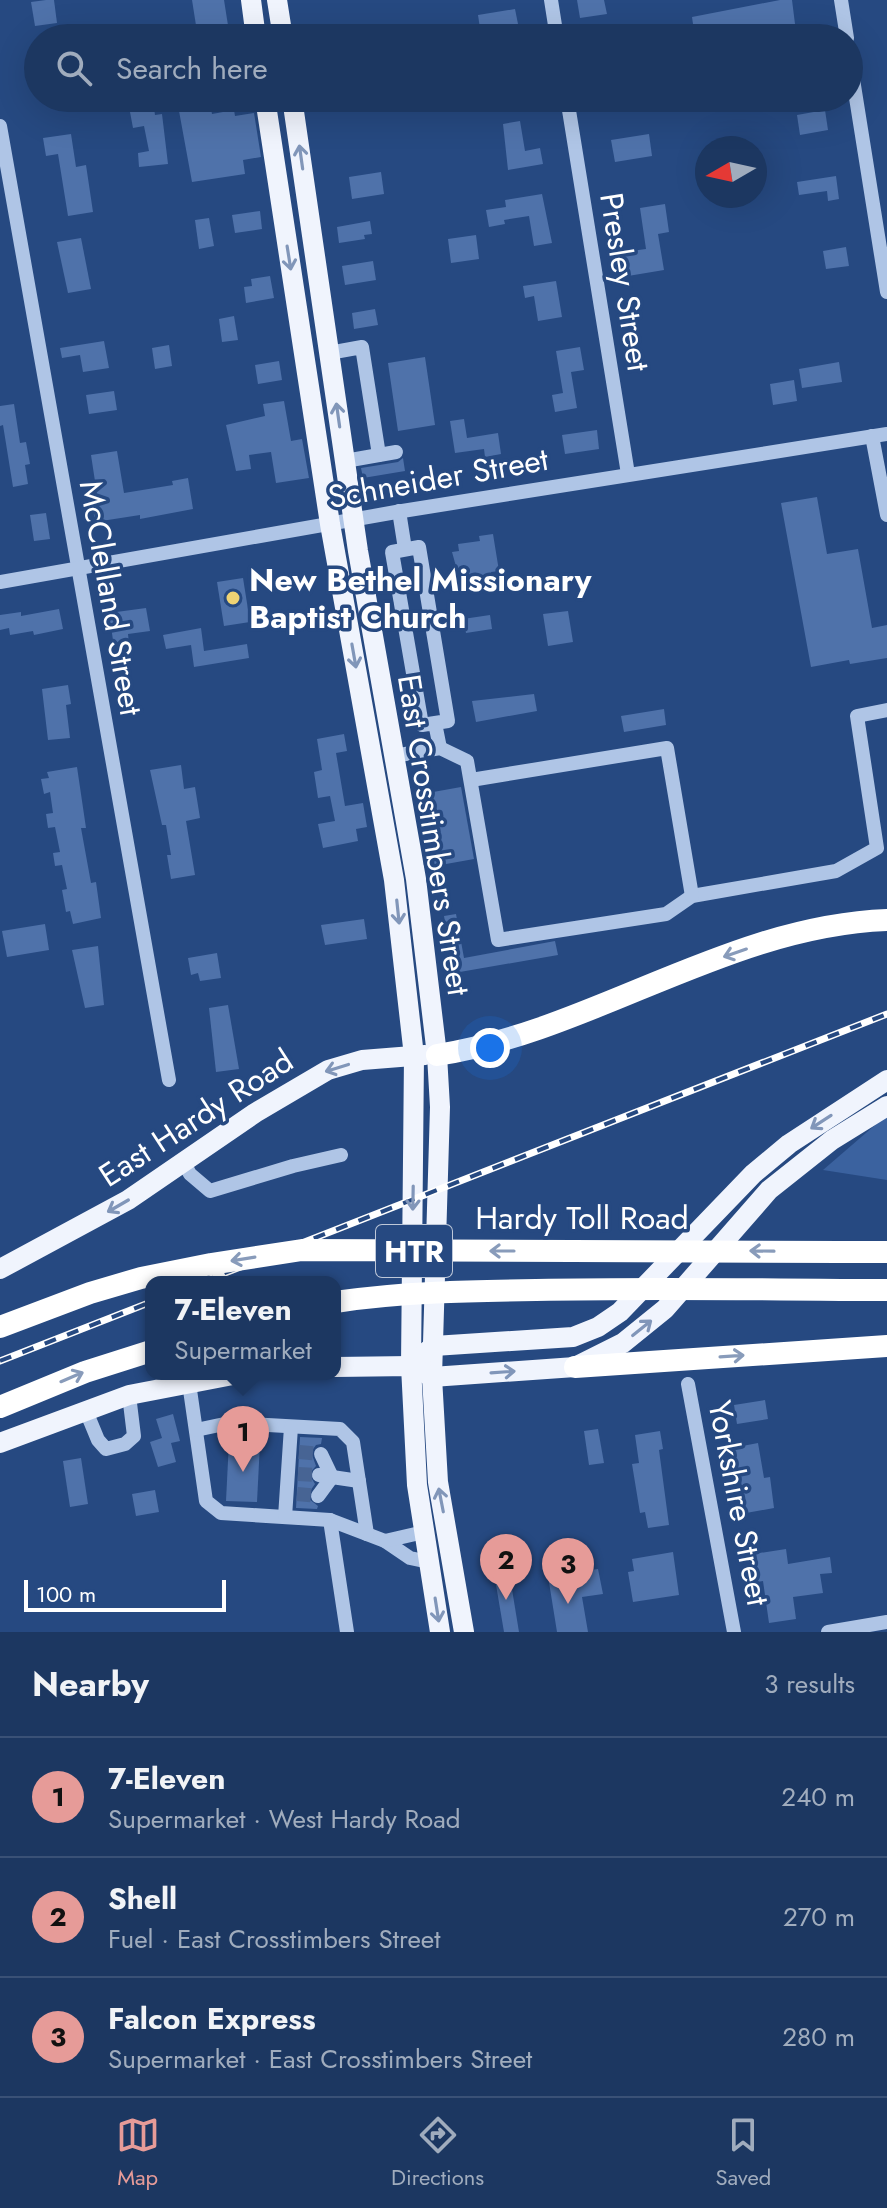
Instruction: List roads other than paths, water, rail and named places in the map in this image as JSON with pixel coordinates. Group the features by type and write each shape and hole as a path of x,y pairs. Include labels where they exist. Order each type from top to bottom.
{"highway":[{"path":"425,1055 470,1050 524,1034 736,952 809,929 887,920"},
{"name":"Hardy Toll Road","path":"151,1276 302,1250 887,1252"},
{"name":"Hardy Toll Road","path":"0,1327 90,1293 145,1277"},
{"name":"HTR","path":"341,1301 381,1295 486,1290 887,1290"},
{"path":"575,1367 887,1346"},
{"path":"0,1407 85,1372 145,1353"}],"main road":[{"path":"251,0 254,24"},
{"path":"277,0 281,24"},
{"name":"East Crosstimbers Street","path":"268,112 330,524 425,1055 440,1107 432,1377 438,1482 464,1632"},
{"name":"East Crosstimbers Street","path":"294,112 353,520 416,879 425,1055 411,1366 417,1485 440,1632"},
{"path":"305,359 329,355"},
{"path":"374,761 394,756"},
{"path":"394,880 416,879"},
{"name":"East Hardy Road","path":"0,1269 128,1200 267,1105 328,1070 362,1060 425,1055"},
{"path":"411,1366 434,1346 573,1337 598,1327 620,1312 753,1174 789,1144 887,1080"},
{"path":"341,1367 411,1366 432,1377 575,1367 623,1343 665,1309 769,1190 832,1140 887,1106"},
{"path":"0,1443 129,1395 205,1380"},
{"path":"425,1535 448,1537"}],"street":[{"path":"551,0 555,24"},
{"path":"841,0 845,24"},
{"name":"Presley Street","path":"569,112 628,474"},
{"path":"857,112 887,292"},
{"name":"McClelland Street","path":"0,126 169,1080"},
{"path":"329,355 362,347 379,455"},
{"path":"880,435 887,515"},
{"name":"Schneider Street","path":"0,582 399,511 880,435"},
{"path":"345,461 396,452"},
{"path":"399,511 405,549"},
{"path":"419,547 448,721 435,723 422,725 392,552 419,547"},
{"path":"394,756 440,748 467,761 498,940 666,914 692,896 836,871 882,848 857,716 887,710"},
{"path":"435,723 440,748"},
{"path":"471,780 667,748 692,896"},
{"path":"184,1163 190,1174 210,1191 341,1155"},
{"path":"189,1383 206,1501 213,1509 221,1513 330,1520 385,1541 410,1558 429,1562"},
{"name":"Yorkshire Street","path":"688,1384 734,1632"},
{"path":"86,1411 98,1440 106,1449 125,1444 134,1436 129,1395"},
{"path":"196,1430 229,1423 340,1429 353,1442 367,1534"},
{"path":"291,1427 297,1494"},
{"path":"285,1517 299,1452"},
{"path":"318,1496 326,1476 321,1454"},
{"path":"326,1476 359,1481"},
{"path":"330,1520 347,1632"},
{"path":"385,1541 425,1535"},
{"path":"828,1632 887,1622"}],"tunnel":[{"path":"299,1452 321,1454"},
{"path":"298,1474 319,1475"},
{"path":"297,1494 318,1496"}],"railway":[{"path":"217,1276 887,1014"},
{"path":"0,1361 145,1304"}],"place":[{"name":"New Bethel Missionary Baptist Church","path":"233,598"},
{"name":"7-Eleven","path":"243,1472"},
{"name":"Shell","path":"506,1600"},
{"name":"Falcon Express","path":"568,1604"}]}
